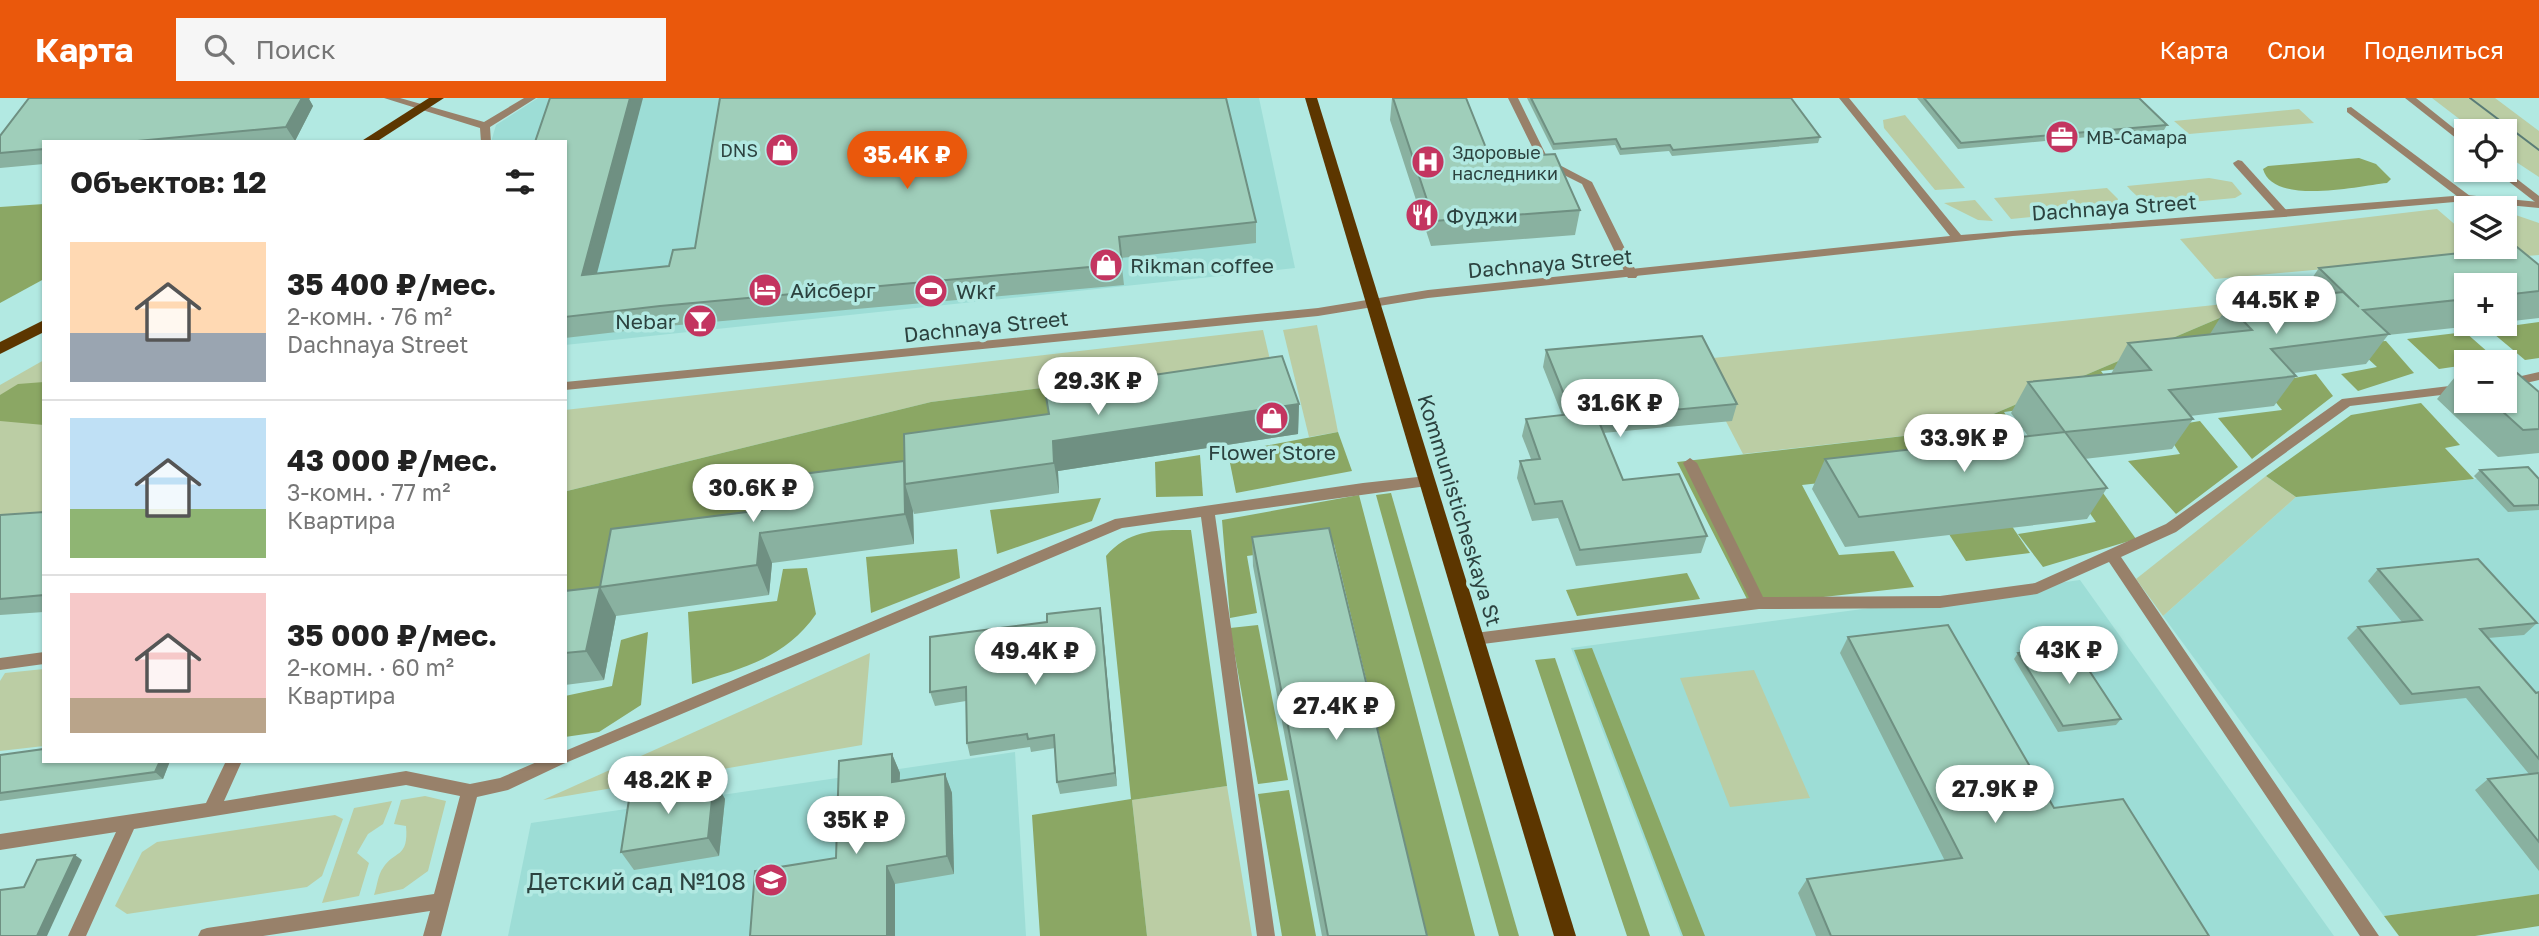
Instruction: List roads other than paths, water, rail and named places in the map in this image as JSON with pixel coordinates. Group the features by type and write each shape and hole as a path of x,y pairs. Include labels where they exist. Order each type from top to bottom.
{"main road":[{"path":"369,140 438,98"},
{"name":"Kommunisticheskaya St","path":"1311,98 1565,936"},
{"path":"0,349 42,326"}],"street":[{"path":"389,98 485,126 531,98"},
{"path":"1513,98 1544,161 1587,182 1632,275"},
{"path":"1844,98 1959,240"},
{"path":"2410,98 2454,133"},
{"path":"2351,110 2463,196"},
{"path":"485,126 486,140"},
{"path":"2238,163 2284,214"},
{"path":"2514,182 2539,203"},
{"name":"Dachnaya Street","path":"567,386 1318,312 1373,302 1959,240 2454,199"},
{"name":"Dachnaya Street","path":"2517,201 2539,203"},
{"path":"2517,385 2523,386 2539,376"},
{"path":"1475,639 1759,603 1940,602 2037,588 2171,528 2347,402 2454,389"},
{"path":"1690,463 1759,603"},
{"path":"567,757 1120,523 1427,481"},
{"path":"1207,510 1266,936"},
{"path":"2112,555 2370,936"},
{"path":"0,663 42,658"},
{"path":"211,810 233,763"},
{"path":"0,842 406,778 470,791 502,785 552,763"},
{"path":"432,936 470,791"},
{"path":"77,936 129,822"},
{"path":"207,936 440,901"}],"tram line":[{"path":"2470,98 2539,150"}],"place":[{"name":"МВ-Самара","path":"2062,137"},
{"name":"DNS","path":"782,150"},
{"name":"Здоровые наследники","path":"1428,162"},
{"name":"Фуджи","path":"1422,215"},
{"name":"Rikman coffee","path":"1106,265"},
{"name":"Айсберг","path":"765,290"},
{"name":"Wkf","path":"931,291"},
{"name":"Nebar","path":"700,321"},
{"name":"Flower Store","path":"1272,418"},
{"name":"Детский сад №108","path":"771,880"}]}
